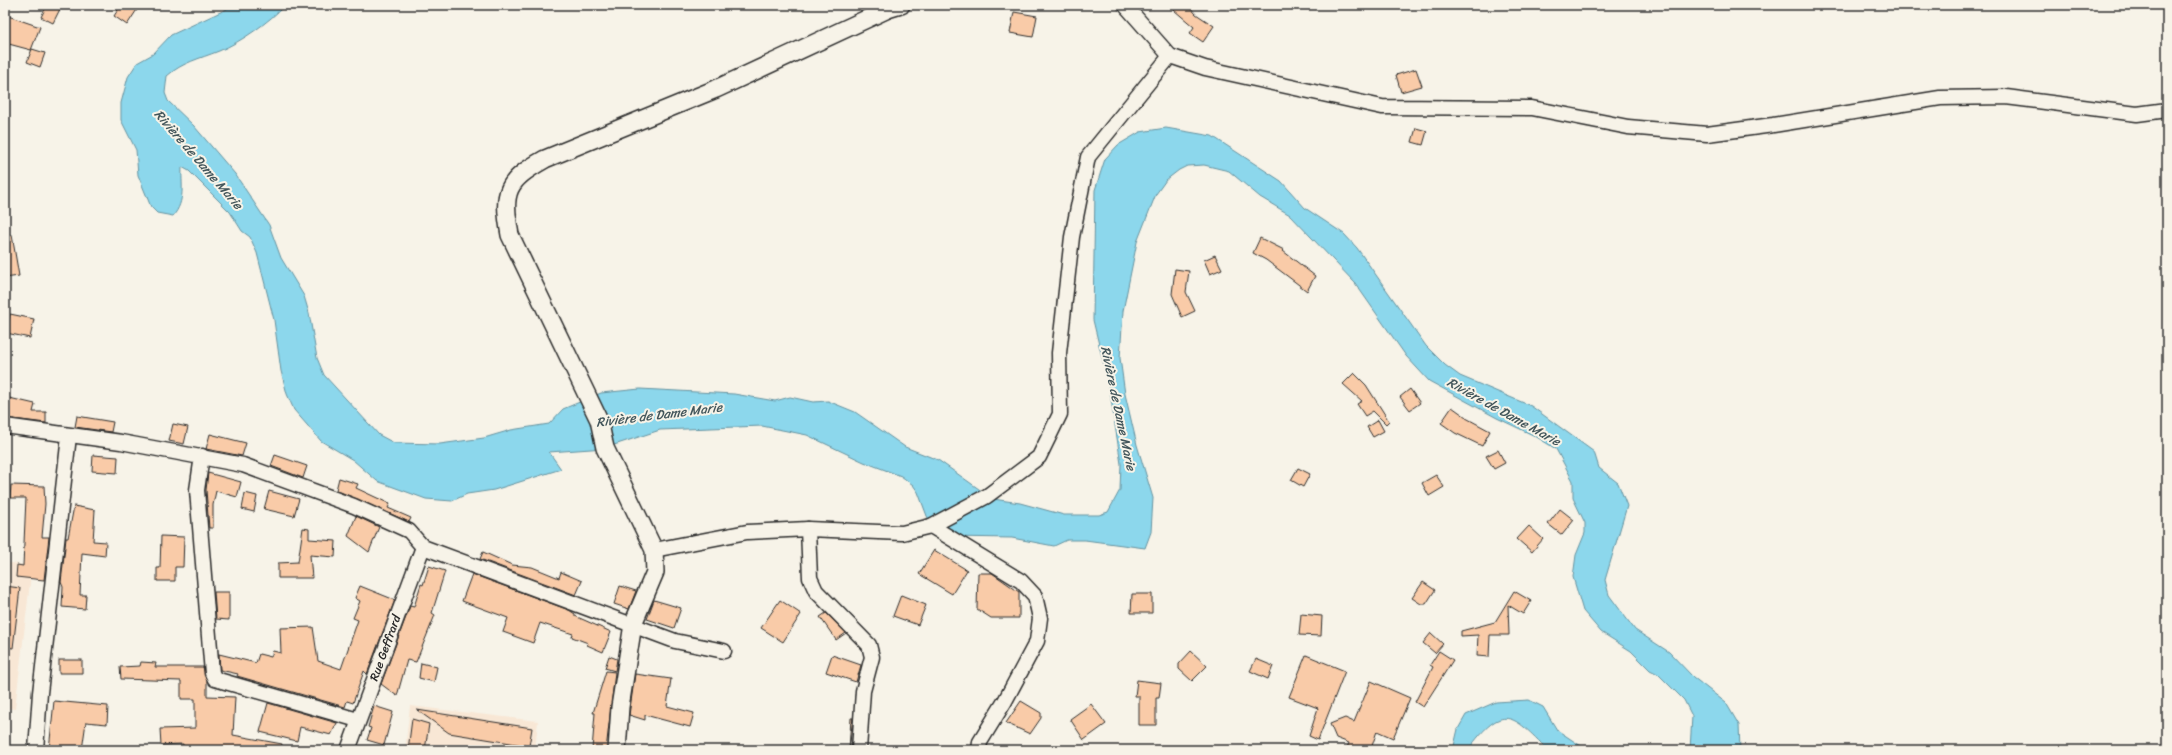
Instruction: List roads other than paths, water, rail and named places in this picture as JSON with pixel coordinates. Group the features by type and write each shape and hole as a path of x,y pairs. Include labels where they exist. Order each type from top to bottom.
{"street":[{"path":"617,750 620,707 633,624 656,572 654,550 605,448 599,420 510,234 505,208 508,188 524,171 544,159 716,89 888,9 901,5"},
{"path":"1125,5 1170,56 1205,68 1382,107 1532,108 1628,127 1707,134 1940,98 2006,97 2137,114 2167,110"},
{"path":"654,550 747,532 808,528 902,533 931,526 987,496 1039,457 1060,414 1059,353 1072,237 1088,157 1170,56"},
{"path":"5,426 69,436 122,442 243,465 354,506 408,531 423,547 539,591 633,624 675,641 724,651"},
{"path":"36,750 40,693 69,436"},
{"path":"202,456 197,490 212,673 215,679 358,720"},
{"path":"931,526 1021,581 1035,596 1040,618 1037,641 1005,702 980,742 978,750"},
{"path":"808,528 810,578 816,591 870,645 872,657 863,691 858,750"},
{"name":"Rue Geffrard","path":"348,750 423,547"}],"water":[{"name":"Rivière de Dame Marie","path":"231,5 285,5 263,25 245,37 219,51 185,64 173,71 167,76 165,93 168,101 194,126 235,174 269,225 281,258 304,296 309,313 317,358 324,375 379,435 394,443 440,444 484,438 511,430 549,424 563,409 601,393 640,389 734,394 775,401 790,397 813,402 828,401 855,412 905,447 938,460 993,499 1020,503 1064,515 1099,515 1108,512 1120,490 1121,464 1109,386 1093,320 1095,190 1105,159 1118,145 1140,132 1166,128 1212,136 1281,181 1305,208 1344,234 1357,248 1426,346 1445,365 1460,376 1531,406 1594,452 1599,468 1618,483 1627,506 1605,580 1609,595 1635,630 1669,652 1693,677 1726,703 1739,725 1740,750 1690,750 1692,716 1684,700 1658,674 1650,670 1631,651 1601,632 1583,611 1573,577 1576,555 1585,533 1585,523 1573,498 1573,481 1556,449 1535,436 1497,418 1429,381 1406,356 1355,283 1290,215 1260,197 1229,171 1204,165 1187,166 1179,170 1166,180 1156,194 1137,242 1123,311 1120,358 1125,394 1137,445 1153,498 1151,532 1145,548 1085,540 1067,540 1054,546 1012,538 950,537 935,531 927,516 918,492 913,485 901,476 864,462 807,435 762,426 660,430 605,448 549,452 561,469 494,490 467,494 452,501 426,499 377,481 353,460 321,441 294,410 287,394 281,371 274,320 257,253 250,237 242,231 230,212 189,171 182,167 182,192 180,204 177,210 173,216 157,213 151,207 138,175 136,150 121,120 121,103 128,77 137,63 153,54 171,35 227,9"},
{"path":"1529,700 1543,707 1557,730 1587,750 1548,750 1525,728 1508,718 1499,719 1490,725 1468,750 1453,750 1458,729 1466,715 1496,702"}]}
